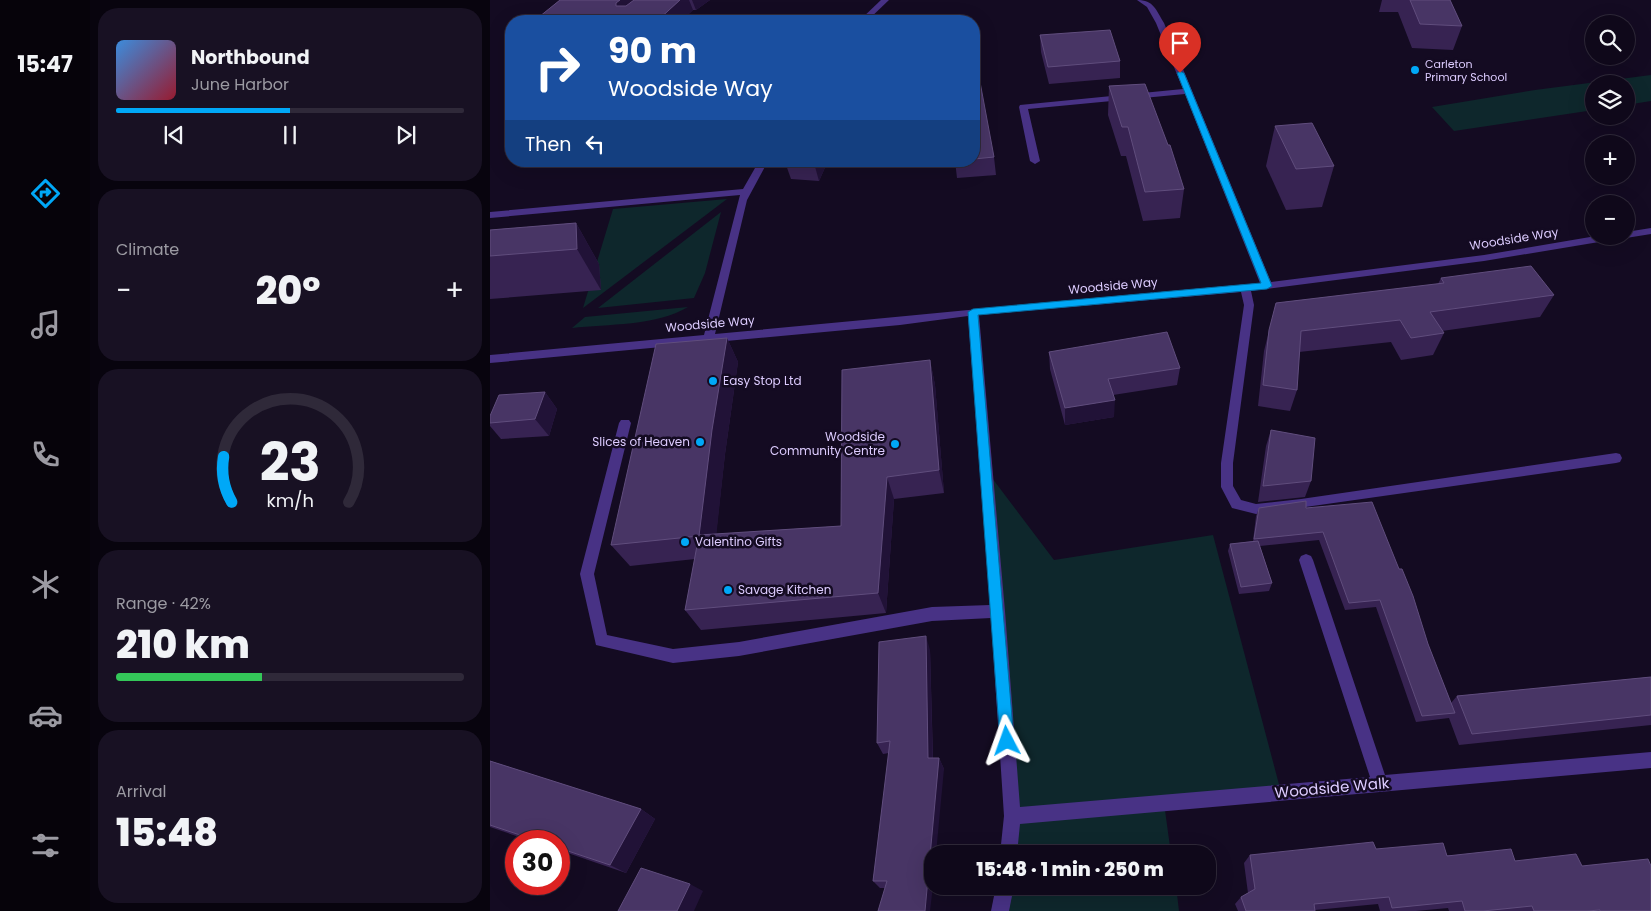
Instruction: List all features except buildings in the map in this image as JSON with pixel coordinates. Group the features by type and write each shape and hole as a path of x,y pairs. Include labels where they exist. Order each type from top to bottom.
{"street":[{"path":"869,15 884,0"},
{"path":"1141,0 1155,12 1267,286"},
{"path":"1035,161 1023,107 1188,91"},
{"path":"709,338 718,305 733,231 742,200 761,167"},
{"path":"490,215 746,192"},
{"path":"1635,234 1651,231"},
{"name":"Woodside Way","path":"490,359 900,321 973,312 1267,286 1484,258 1585,241"},
{"path":"1245,288 1249,305 1227,463 1227,486 1237,504 1256,509 1301,504 1616,458"},
{"path":"973,312 998,611 1012,816 1009,845"},
{"path":"626,423 587,574 601,640 673,656 739,649 932,614 998,611"},
{"path":"1306,560 1380,783"},
{"name":"Woodside Walk","path":"1012,816 1651,760"},
{"path":"1000,911 1003,895"}],"green space":[{"path":"1651,75 1651,101 1635,104 1635,77"},
{"path":"1585,84 1585,111 1454,131 1432,107"},
{"path":"727,199 583,308 613,209"},
{"path":"721,212 705,273 694,298 598,308"},
{"path":"688,307 661,318 647,321 572,328 585,317"},
{"path":"986,470 1054,560 1213,535 1281,792 1164,803 1170,845 1007,845"},
{"path":"1003,895 1177,895 1179,911 1000,911"}],"place":[{"name":"Carleton Primary School","path":"1415,70"},
{"name":"Easy Stop Ltd","path":"713,381"},
{"name":"Slices of Heaven","path":"700,442"},
{"name":"Woodside Community Centre","path":"895,444"},
{"name":"Valentino Gifts","path":"685,542"},
{"name":"Savage Kitchen","path":"728,590"}],"route":[{"path":"1007,741 973,312 1267,286 1180,73"}]}
